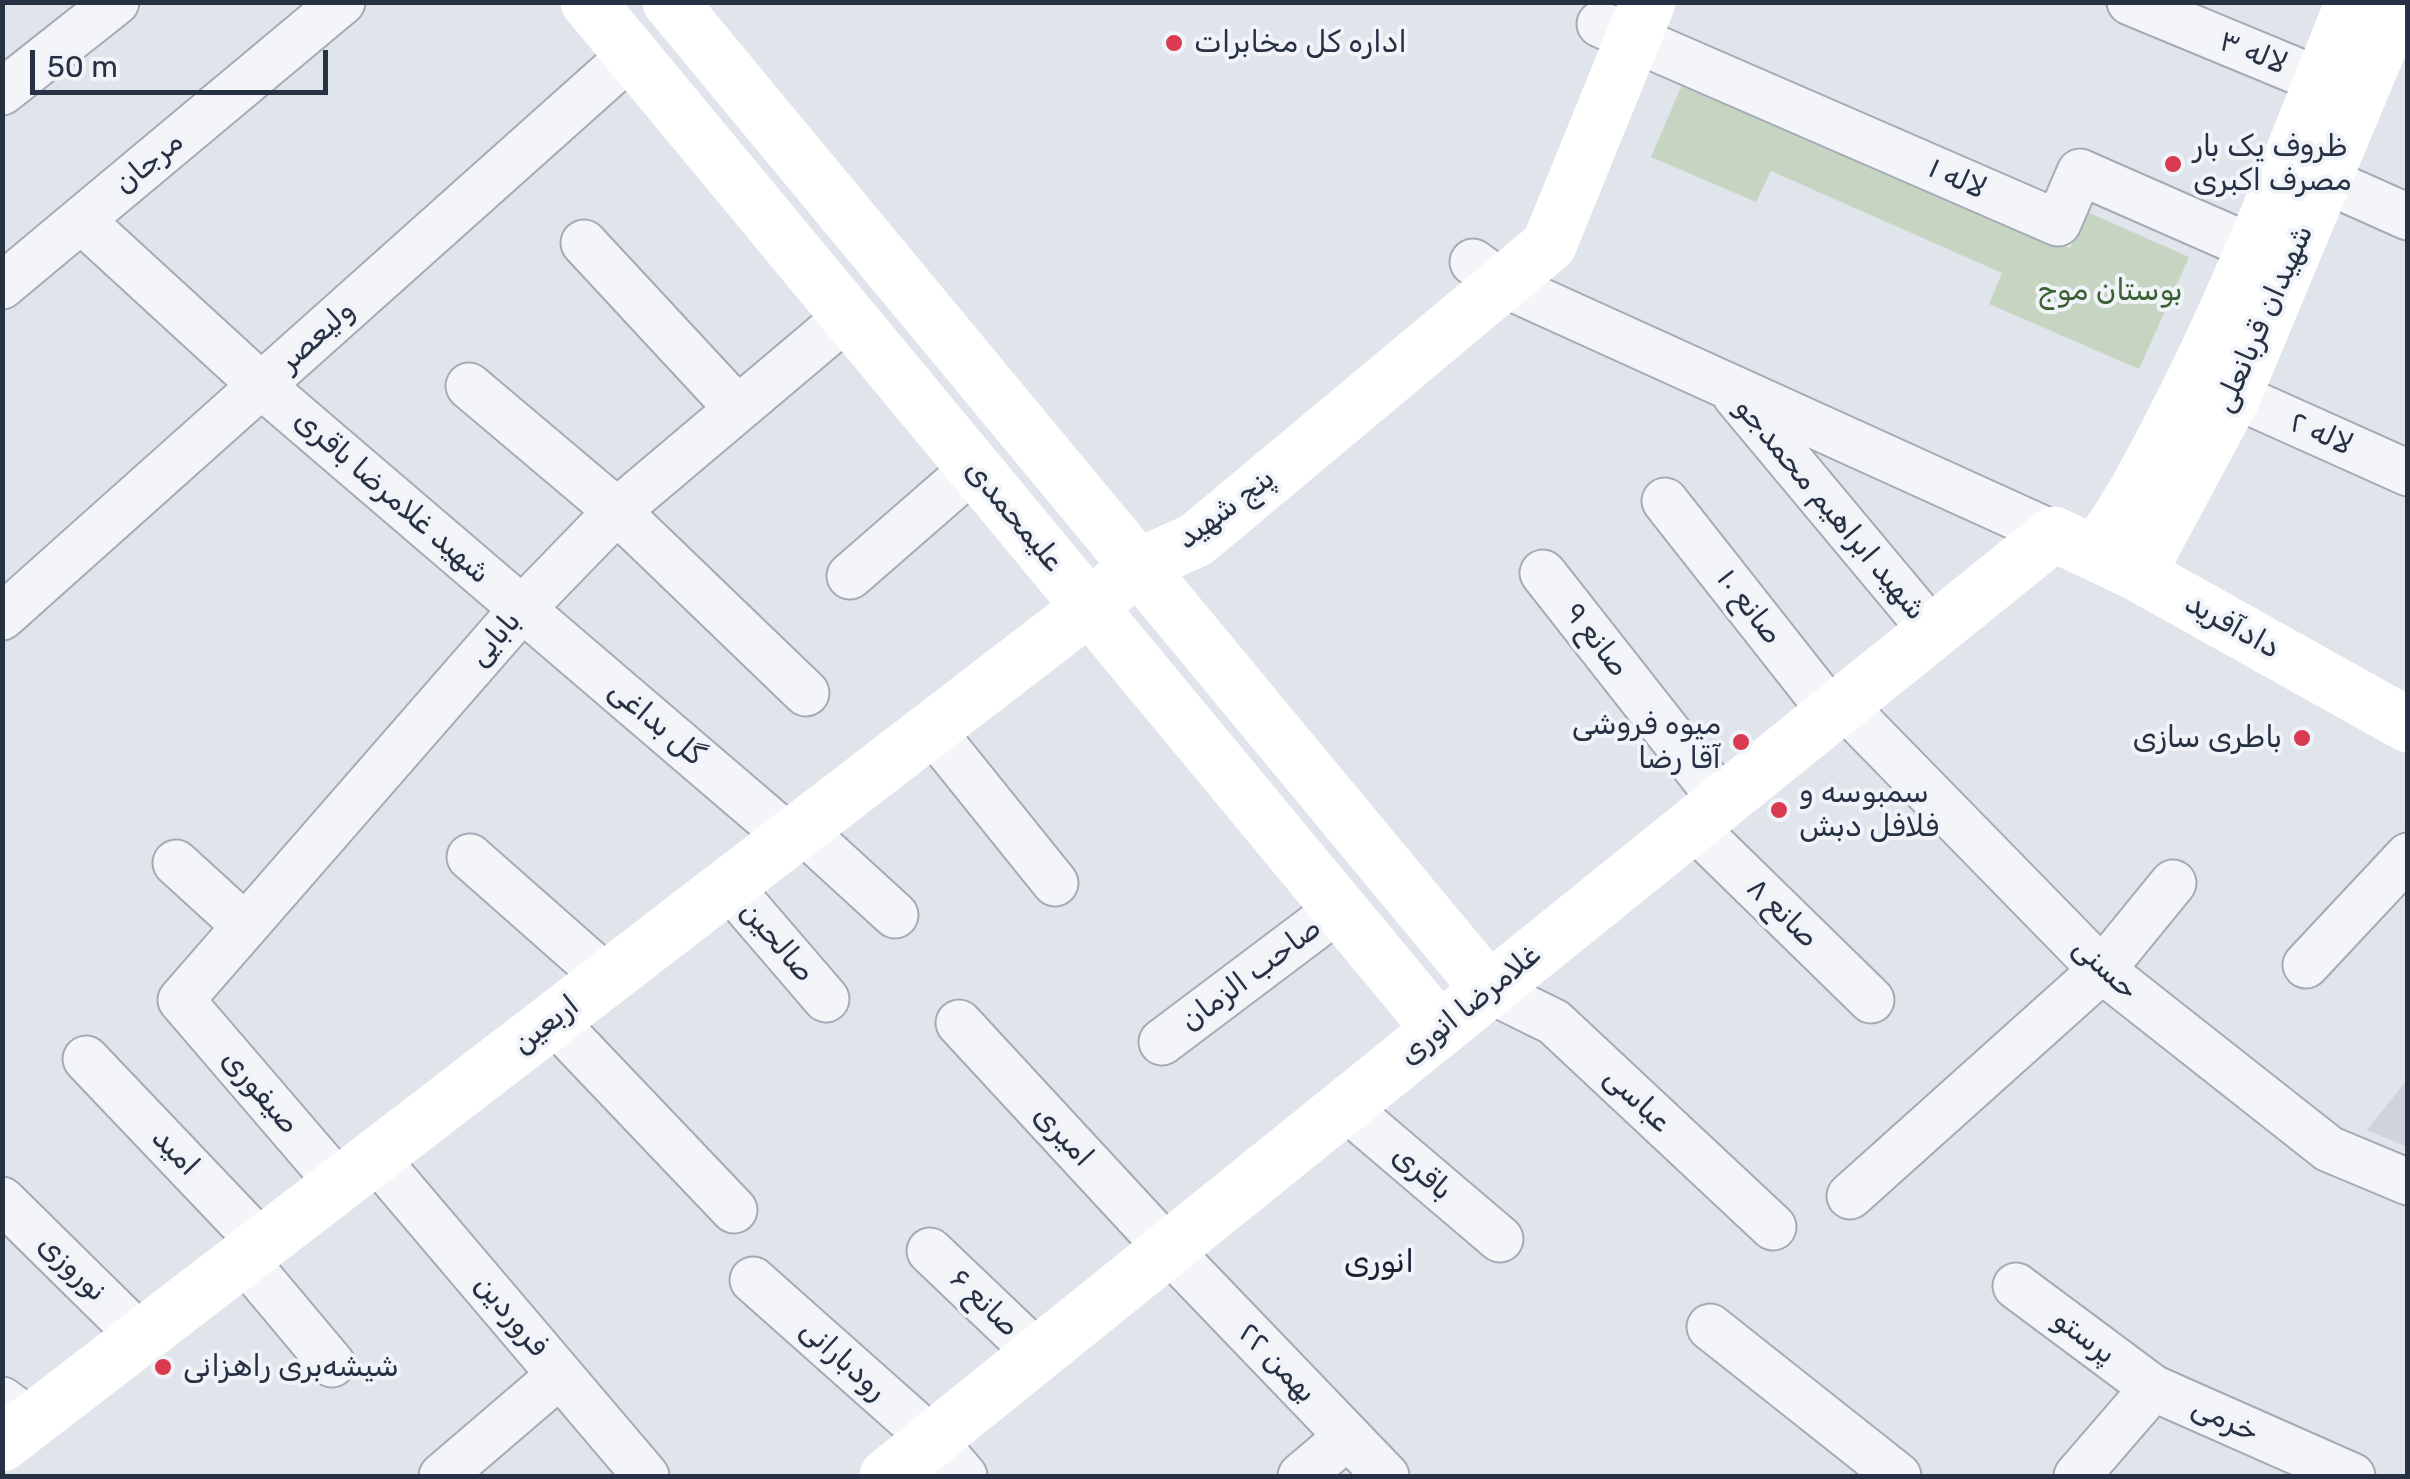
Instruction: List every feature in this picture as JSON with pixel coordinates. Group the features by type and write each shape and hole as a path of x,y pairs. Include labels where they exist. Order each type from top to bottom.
{"street":[{"name":"مرجان","path":"2,286 342,2"},
{"name":"علیمحمدی","path":"588,2 1440,1030"},
{"name":"علیمحمدی","path":"670,2 1489,990"},
{"name":"لاله ۳","path":"2130,2 2340,89"},
{"name":"شهیدان قربانعلی","path":"2096,554 2241,330 2324,180 2353,2"},
{"name":"شهیدان قربانعلی","path":"2096,554 2234,396 2253,248 2340,89 2398,2"},
{"path":"2,92 109,4"},
{"name":"لاله ۱","path":"1622,17 2058,223 2080,172 2253,248"},
{"name":"پنج شهید","path":"1090,607 1138,566 1196,540 1488,273 1549,245 1622,17"},
{"name":"ولیعصر","path":"2,617 632,55"},
{"path":"2324,180 2408,217"},
{"name":"شهید غلامرضا باقری","path":"81,220 262,386 522,608"},
{"path":"584,242 738,409"},
{"path":"1488,273 2096,554"},
{"path":"848,316 898,278"},
{"name":"بابایی","path":"180,1000 522,608 617,511 848,316"},
{"path":"469,386 617,511 806,693"},
{"name":"شهید ابراهیم محمدجو","path":"1728,386 1932,632"},
{"name":"لاله ۲","path":"2234,396 2408,473"},
{"path":"850,576 974,468"},
{"name":"صانع ۱۰","path":"1665,502 1838,709"},
{"name":"غلامرضا انوری","path":"887,1476 948,1458 1038,1354 1932,632 2096,554"},
{"name":"دادآفرید","path":"2096,554 2408,725"},
{"name":"صانع ۹","path":"1543,573 1708,814"},
{"name":"اربعین","path":"12,1422 142,1337 1090,607"},
{"name":"گل بداغی","path":"522,608 895,915"},
{"name":"حسنی","path":"1838,709 2102,970 2329,1149 2408,1182"},
{"path":"931,729 1055,882"},
{"name":"صانع ۸","path":"1708,814 1871,1000"},
{"path":"2306,965 2408,856"},
{"path":"470,857 607,978"},
{"path":"176,863 245,926"},
{"path":"1850,1196 2102,970 2172,883"},
{"name":"صالحین","path":"728,885 826,999"},
{"name":"صاحب الزمان","path":"1162,1042 1340,908"},
{"name":"عباسی","path":"1489,990 1554,1022 1774,1227"},
{"name":"صیفوری","path":"180,1000 357,1170"},
{"path":"553,1020 734,1210"},
{"name":"امیری","path":"959,1023 1168,1249"},
{"name":"امید","path":"86,1059 254,1252 332,1364"},
{"name":"باقری","path":"1344,1107 1500,1239"},
{"name":"فروردین","path":"357,1170 560,1375 646,1476"},
{"name":"نوروزی","path":"2,1200 142,1337"},
{"name":"۲۲ بهمن","path":"1168,1249 1386,1476"},
{"name":"صانع ۶","path":"930,1251 1038,1354"},
{"name":"رودبارانی","path":"753,1280 948,1458"},
{"name":"پرستو","path":"2016,1286 2153,1388"},
{"path":"1710,1327 1898,1476"},
{"path":"442,1476 560,1375"},
{"path":"2078,1476 2153,1388"},
{"name":"خرمی","path":"2153,1388 2352,1476"},
{"path":"1301,1476 1347,1436"}],"shaded area":[{"path":"2407,1080 2407,1147 2367,1130"}],"green space":[{"name":"بوستان موج","path":"1684,80 2070,248 2087,212 2189,257 2139,369 1989,304 2002,273 1771,171 1756,202 1651,157"}],"place":[{"name":"اداره کل مخابرات","path":"1174,43"},
{"name":"ظروف یک بار مصرف اکبری","path":"2173,164"},
{"name":"باطری سازی","path":"2302,738"},
{"name":"میوه فروشی آقا رضا","path":"1741,742"},
{"name":"سمبوسه و فلافل دبش","path":"1779,810"},
{"name":"شیشه‌بری راهزانی","path":"163,1367"}],"district":[{"name":"انوری","path":"1379,1263"}]}
